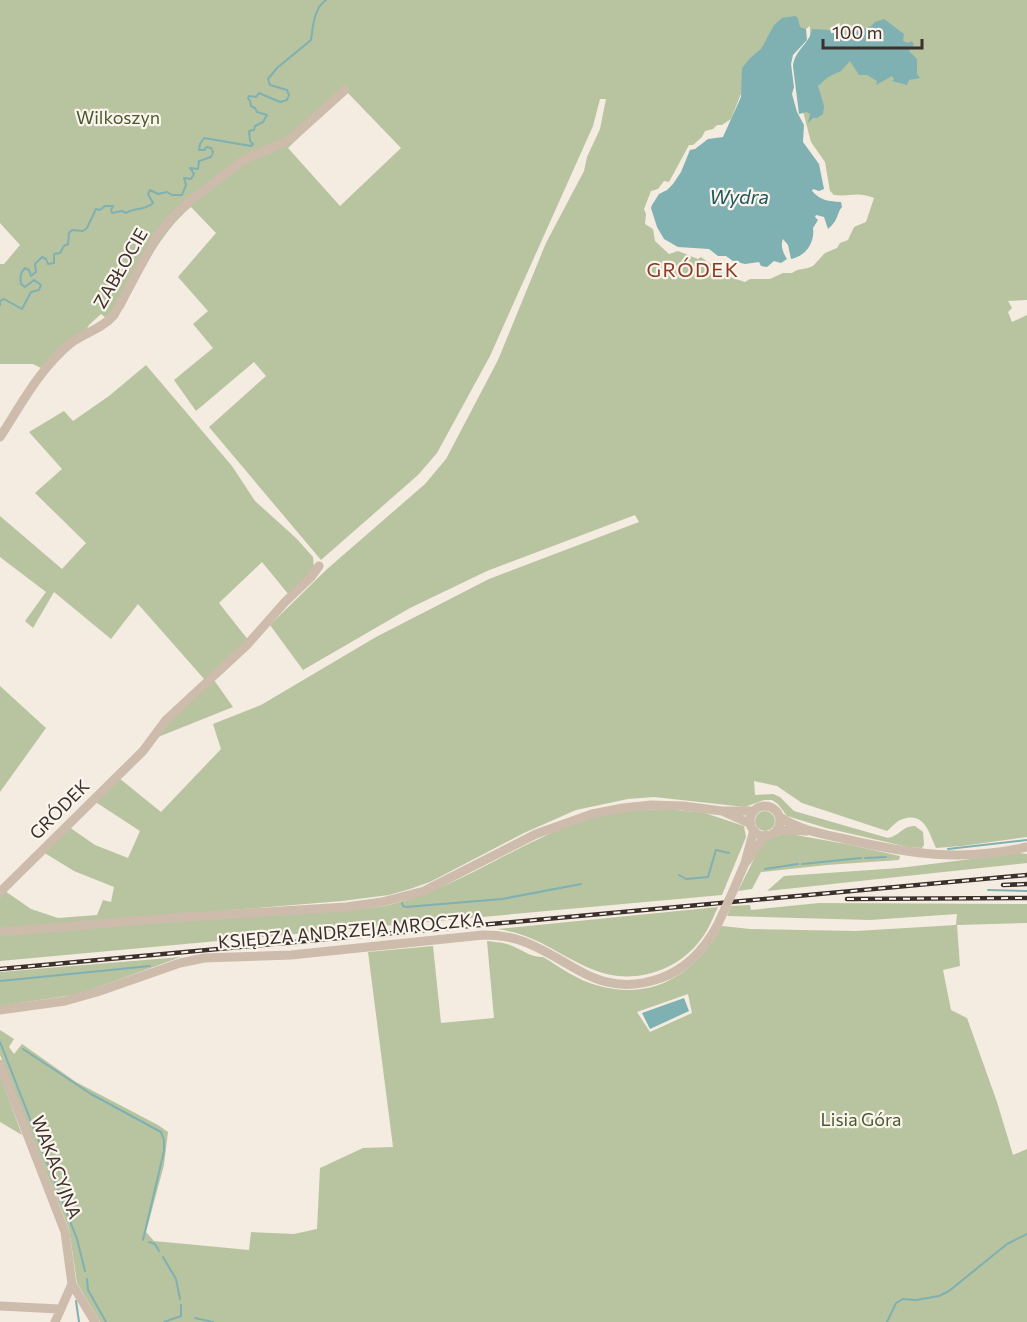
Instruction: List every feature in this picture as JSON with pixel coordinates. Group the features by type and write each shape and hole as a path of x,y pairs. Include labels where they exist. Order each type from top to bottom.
{"street":[{"name":"ZABŁOCIE","path":"0,437 49,364 72,342 109,321 114,315 158,234 172,218 186,204 245,159 294,136 345,90"},
{"name":"GRÓDEK","path":"0,892 142,751 166,720 247,645 319,566"},
{"path":"0,932 346,907 382,902 424,891 536,834 592,814 623,808 651,805 722,811 754,811 769,806 780,817 810,831"},
{"path":"722,811 766,836 777,830 810,831 924,854 966,854 1027,847"},
{"path":"753,827 754,811"},
{"path":"777,830 780,817"},
{"name":"KSIĘDZA ANDRZEJA MROCZKA","path":"0,1010 65,1001 180,963 204,958 291,955 483,935 519,940 582,974 606,982 642,983 666,976 688,963 705,946 717,926 745,863 753,827"},
{"name":"KSIĘDZA ANDRZEJA MROCZKA","path":"745,863 766,836"},
{"name":"WAKACYJNA","path":"0,1064 65,1233 72,1284 95,1322"},
{"path":"55,1322 72,1284"},
{"path":"0,1306 59,1309"}],"green space":[{"name":"Wilkoszyn","path":"0,0 1027,0 1027,300 1008,301 1012,308 1008,312 1012,322 1027,315 1027,837 936,848 925,825 916,818 901,820 887,831 802,803 777,786 754,781 755,795 773,794 780,797 794,811 888,838 908,827 915,826 923,832 924,845 922,848 908,847 826,828 787,816 772,800 764,800 745,807 654,797 628,799 576,810 524,833 430,882 389,895 342,901 0,929 0,897 5,891 31,909 58,918 97,915 103,900 111,902 114,887 74,871 43,852 69,827 95,845 128,858 140,831 94,801 119,778 161,812 221,749 213,724 261,705 376,637 489,579 639,522 635,515 487,571 410,608 303,670 270,625 326,570 425,484 446,459 498,360 546,243 584,171 587,157 600,129 606,99 600,99 593,126 490,356 437,453 418,475 321,560 209,427 266,376 254,362 196,411 174,380 213,348 193,324 208,311 178,277 216,233 191,207 160,241 123,309 117,306 106,318 101,314 85,332 41,368 33,364 0,364 0,264 4,264 20,245 0,223","holes":["810,26 801,104 811,142 825,162 830,191 834,195 874,198 866,222 854,227 848,240 825,253 813,266 792,273 783,273 770,279 750,279 745,282 725,275 701,257 698,259 678,251 669,254 655,241 653,229 645,224 644,209 651,191 658,189 664,181 669,182 689,145 693,145 705,131 731,119 746,81 806,32","346,91 401,148 340,206 288,148"]},
{"path":"146,365 232,466 255,501 296,538 313,557 314,569 289,595 262,562 219,603 249,641 205,680 138,604 111,639 54,592 33,628 25,621 46,592 0,557 0,516 62,569 86,543 35,493 62,469 29,432 64,411 73,421 109,396"},
{"path":"214,680 233,707 158,737 163,727"},
{"path":"0,686 46,728 0,792"},
{"path":"667,809 705,813 744,826 746,837 722,895 0,961 0,936 380,907 430,892 549,834 584,820 619,812"},
{"path":"765,811 772,814 775,821 772,828 765,831 758,828 755,821 758,814"},
{"path":"784,833 900,856 899,860 761,872 752,889 738,891 764,841"},
{"path":"1019,853 1027,854 1027,863 767,891 784,876 899,868"},
{"name":"Lisia Góra","path":"819,903 1027,904 1027,923 957,925 960,966 943,970 951,1010 967,1018 1013,1155 1027,1149 1027,1322 100,1322 77,1283 69,1229 0,1055 0,1030 14,1039 9,1047 14,1054 22,1044 76,1082 168,1132 164,1165 146,1232 154,1241 249,1250 251,1232 294,1234 317,1229 320,1168 363,1148 393,1147 368,952 433,946 441,1023 494,1018 487,941 507,944 529,954 543,957 589,983 616,989 636,990 670,980 685,970 699,958 722,926 750,929 856,931 956,925 957,914 870,920 727,916 731,906 750,905 751,910","holes":["688,994 692,1013 650,1032 637,1012"]},
{"path":"718,907 704,935 688,953 664,969 636,976 608,974 594,970 525,936 497,929"},
{"path":"181,957 79,994 0,1006 0,972"},
{"path":"0,1075 22,1135 0,1122"}],"water":[{"name":"Wydra","path":"795,16 798,18 800,27 806,29 807,40 793,55 791,64 794,87 792,94 797,112 804,125 803,142 819,164 824,189 819,191 813,189 812,191 825,200 841,202 842,207 836,219 828,229 824,217 816,215 818,220 813,228 813,238 805,252 791,259 788,245 783,239 782,249 787,259 781,263 774,261 767,267 761,266 759,262 745,264 733,261 726,256 718,256 709,249 678,247 664,239 657,227 652,205 659,194 673,184 690,150 708,139 723,137 741,97 742,68 761,49 774,25 782,18"},
{"path":"884,19 904,34 903,41 908,43 912,41 914,45 909,51 917,59 917,74 920,78 909,80 907,85 892,81 894,79 892,76 876,85 877,81 867,75 859,75 850,61 841,71 828,77 818,86 824,106 823,114 808,123 810,114 807,112 799,114 793,66 794,60 812,29 829,30 836,35 843,33 845,36"},
{"path":"684,998 689,1011 650,1029 642,1013"}],"waterway":[{"path":"0,301 4,299 22,309 31,292 39,290 41,285 34,280 25,287 21,284 23,270 25,268 29,270 31,276 36,272 35,264 42,257 48,264 54,263 54,254 60,253 68,244 69,233 72,230 83,231 87,228 96,209 113,206 112,213 122,211 126,213 147,207 153,203 148,194 150,190 158,194 167,192 172,195 182,195 186,185 184,178 191,179 194,174 190,168 198,169 199,161 211,157 213,152 207,147 199,150 204,138 251,146 253,144 250,141 249,131 254,130 255,126 263,122 267,115 257,112 251,106 249,96 256,97 259,93 280,102 287,100 289,95 287,90 270,85 268,79 277,68 311,40 317,12 326,0"},
{"path":"948,849 1027,840"},
{"path":"679,875 686,879 708,877 716,850 729,853"},
{"path":"865,858 886,857"},
{"path":"802,864 861,858"},
{"path":"765,869 798,864"},
{"path":"402,903 406,907 502,899 581,884"},
{"path":"988,890 1027,891"},
{"path":"0,981 150,966"},
{"path":"0,1042 77,1239 85,1271"},
{"path":"23,1049 91,1094 161,1132 164,1151 143,1240"},
{"path":"887,1322 896,1303 903,1299 916,1300 939,1296 949,1291 1007,1244 1027,1234"},
{"path":"149,1242 155,1244 159,1251"},
{"path":"163,1257 176,1279 180,1299"},
{"path":"87,1279 88,1290 106,1322"},
{"path":"76,1301 79,1322"},
{"path":"164,1322 181,1316 181,1305"},
{"path":"195,1318 213,1322"}],"railway":[{"path":"0,969 1027,875"},
{"path":"1003,885 1027,884"},
{"path":"847,899 1027,898"}],"district":[{"name":"GRÓDEK","path":"693,269"}]}
